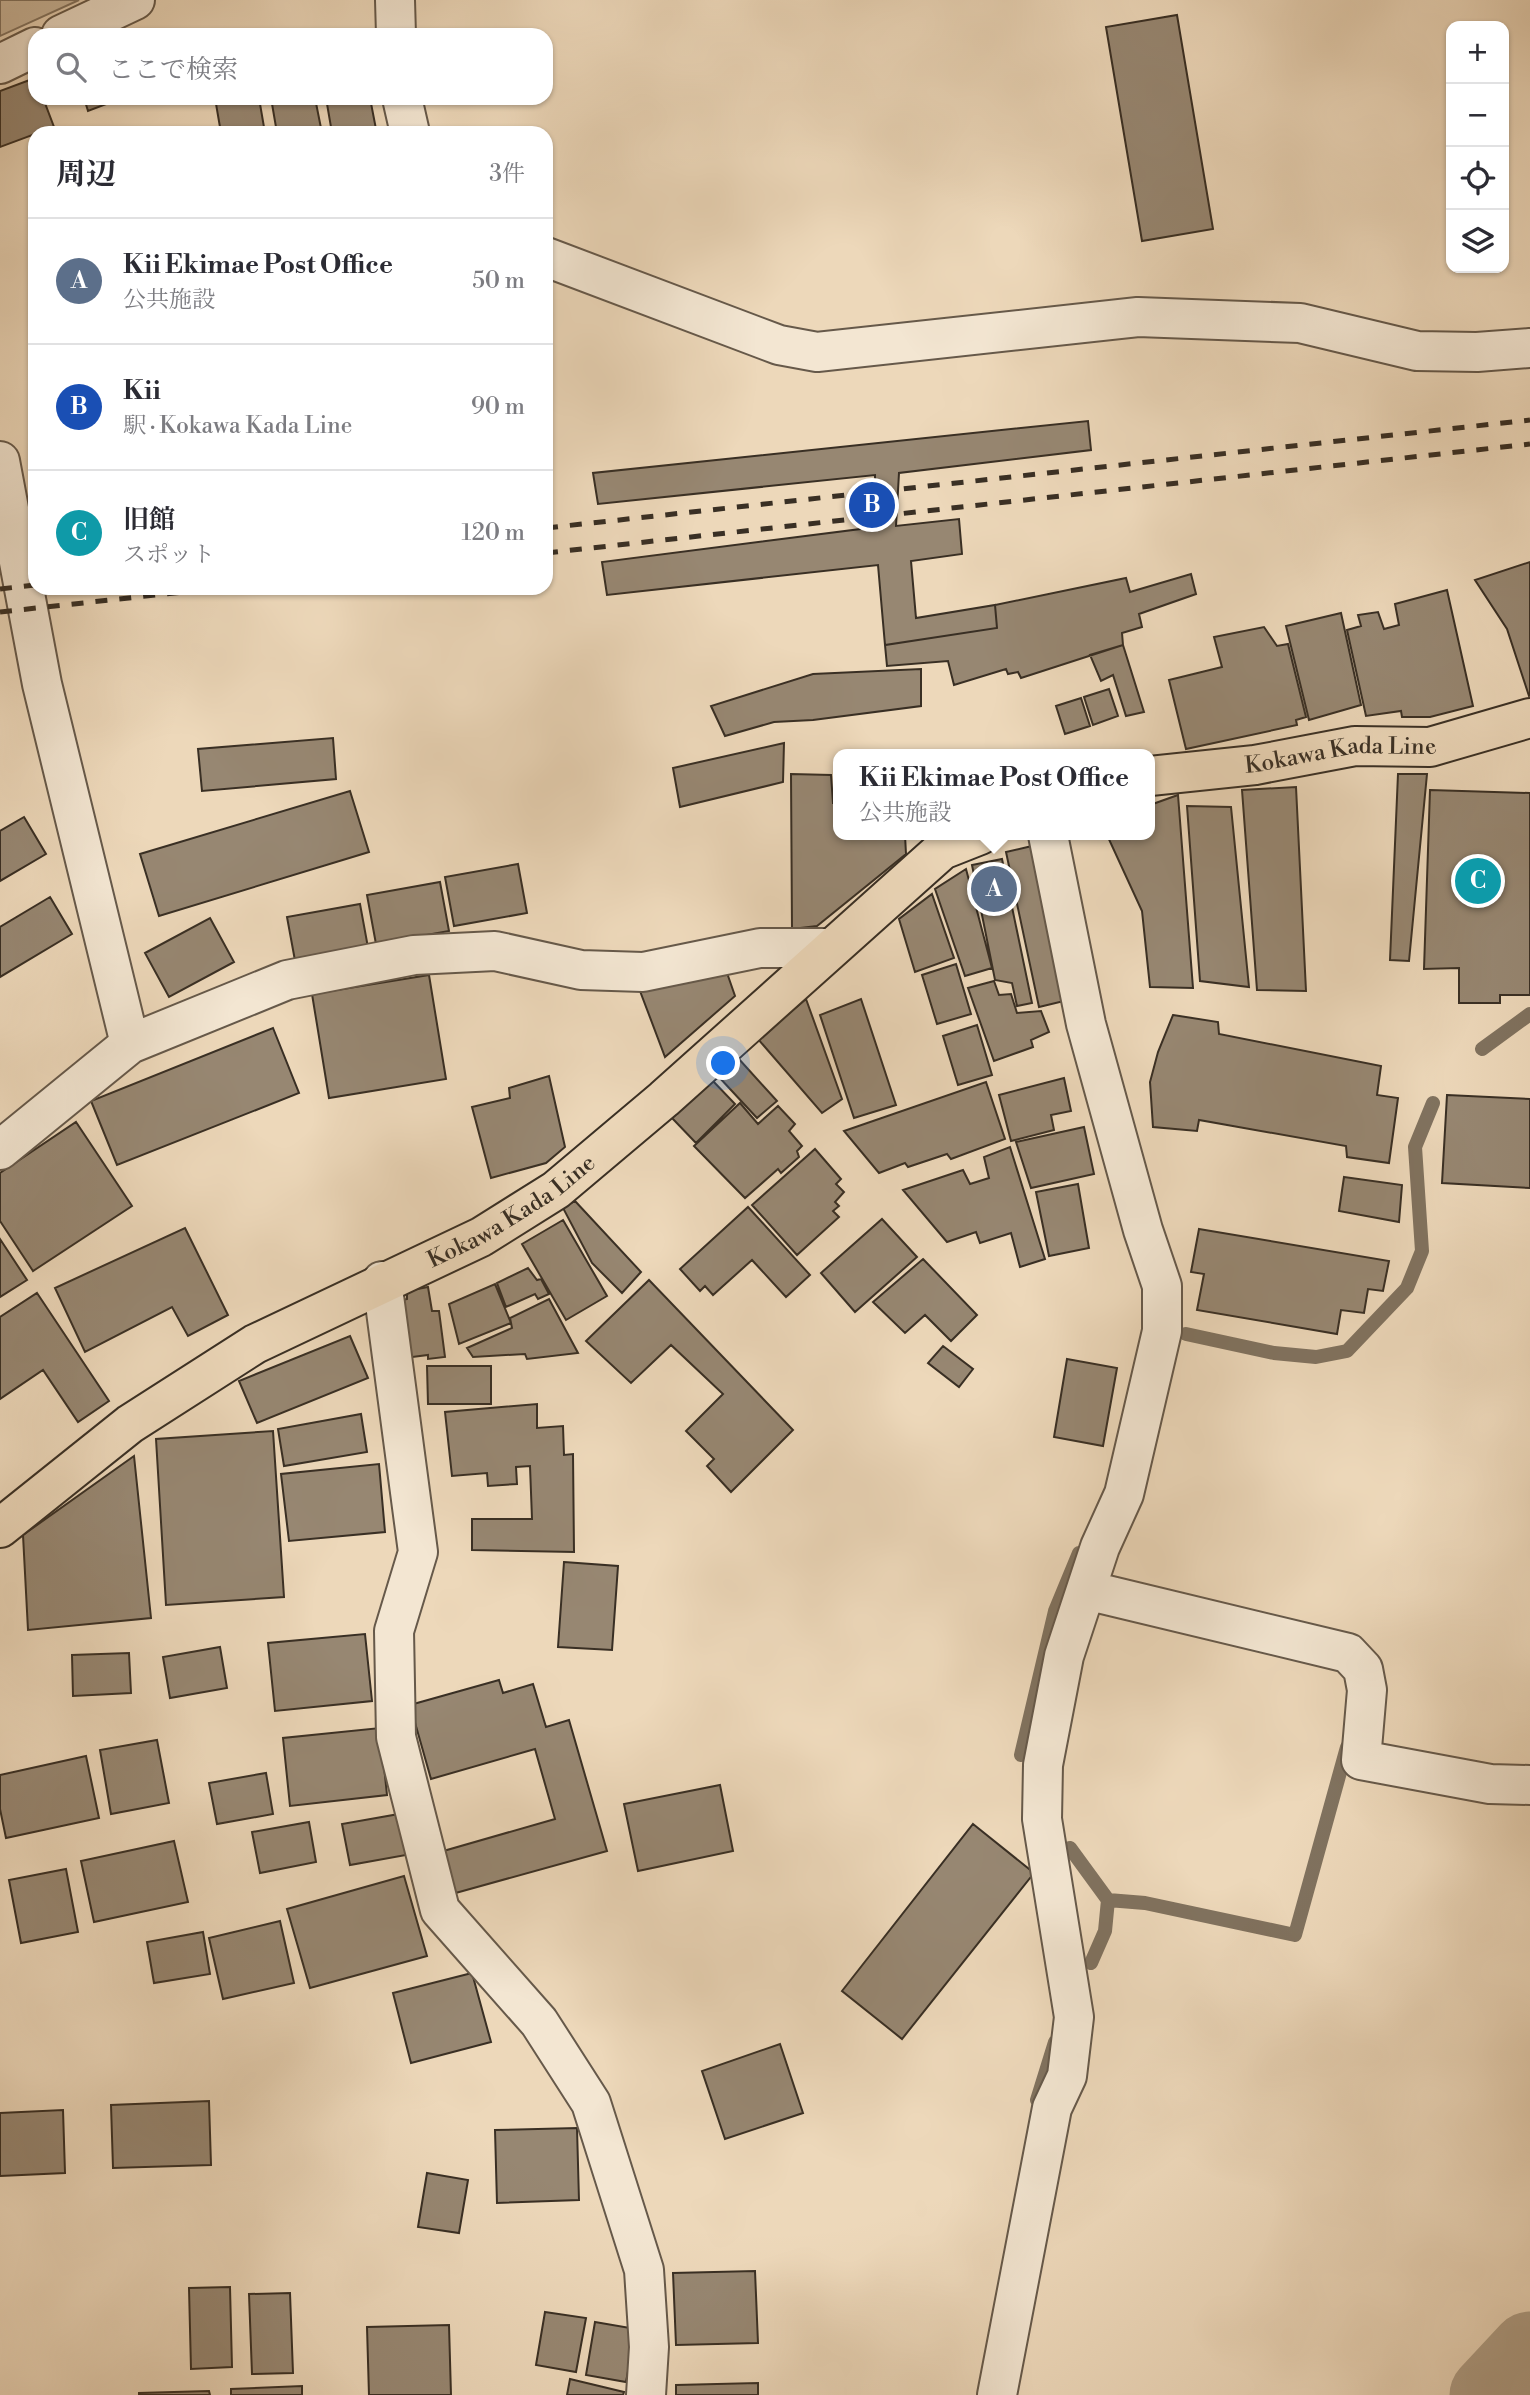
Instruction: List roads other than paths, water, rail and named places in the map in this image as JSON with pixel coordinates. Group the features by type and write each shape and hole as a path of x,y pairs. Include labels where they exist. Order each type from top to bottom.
{"main road":[{"name":"Kokawa Kada Line","path":"1155,775 1255,765 1355,746 1430,747 1530,718"},
{"name":"Kokawa Kada Line","path":"0,1528 153,1409 255,1344 382,1281 481,1237 556,1190 664,1099 942,850 967,840"}],"street":[{"path":"76,28 135,0"},
{"path":"395,0 396,28"},
{"path":"0,64 28,50"},
{"path":"404,105 408,126"},
{"path":"553,260 779,345 817,352 1138,317 1300,323 1417,351 1477,352 1530,348"},
{"path":"0,461 42,684 130,1044"},
{"path":"997,2395 1052,2108 1067,2077 1073,2018 1042,1819 1043,1766 1064,1656 1086,1590 1124,1494 1162,1331 1162,1286 1086,1024 1049,840"},
{"path":"0,1150 130,1044 287,980 414,955 495,951 581,970 643,972 760,948 830,948"},
{"path":"382,1281 418,1552 394,1631 396,1737 440,1910 539,2022 591,2103 644,2270 649,2347 646,2395"},
{"path":"1086,1590 1348,1653 1363,1669 1367,1690 1361,1760 1490,1784 1530,1785"}],"waterway":[{"path":"1482,1049 1530,1014"},
{"path":"1186,1334 1274,1353 1316,1357 1347,1351 1407,1288 1422,1251 1415,1147 1433,1103"},
{"path":"1021,1755 1055,1611 1079,1553"},
{"path":"1091,1963 1105,1931 1108,1900 1145,1903 1295,1935 1347,1747"},
{"path":"1070,1848 1108,1900"},
{"path":"1037,2100 1055,2042"},
{"path":"1489,2395 1530,2351"}],"railway":[{"path":"553,527 1530,420"},
{"path":"553,552 1530,444"},
{"path":"0,589 28,586"},
{"path":"0,612 156,595"}],"place":[{"name":"Kii","path":"872,505"},
{"name":"旧館","path":"1478,881"},
{"name":"Kii Ekimae Post Office","path":"994,889"}]}
